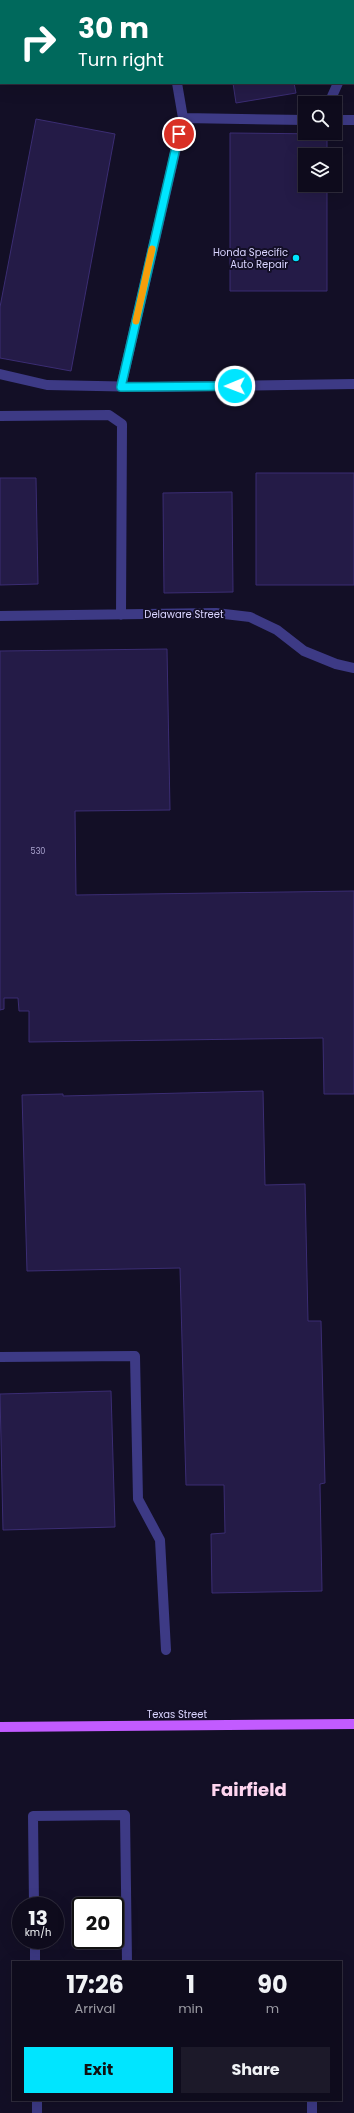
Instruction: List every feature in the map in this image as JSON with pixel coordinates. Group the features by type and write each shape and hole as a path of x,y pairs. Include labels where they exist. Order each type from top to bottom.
{"main road":[{"name":"Texas Street","path":"0,1727 354,1724"}],"street":[{"path":"121,387 182,118 177,84"},
{"path":"332,96 338,84"},
{"path":"182,118 298,120"},
{"path":"342,120 354,120"},
{"path":"0,374 47,385 121,387 354,384"},
{"path":"0,416 109,416 122,424 121,615"},
{"name":"Delaware Street","path":"0,616 216,613 250,617 277,630 304,651 336,664 354,668"},
{"path":"0,1357 135,1356 138,1499 160,1540 166,1650"},
{"path":"34,1897 33,1816 125,1815 128,1961"},
{"path":"34,1949 35,1961"},
{"path":"37,2101 37,2113"},
{"path":"312,2101 312,2113"}],"building":[{"path":"233,84 294,84 296,93 236,103"},
{"path":"36,119 115,134 71,371 0,358 0,307"},
{"path":"230,133 298,134 298,140 327,140 327,148 298,148 298,192 327,192 327,291 230,291"},
{"path":"256,473 354,473 354,585 256,585"},
{"path":"0,478 36,478 38,584 0,585"},
{"path":"232,492 233,592 164,593 163,493"},
{"path":"167,649 170,810 75,811 76,895 354,891 354,1094 324,1094 323,1038 29,1042 29,1011 19,1011 18,998 4,998 4,1009 0,1010 0,651"},
{"path":"263,1091 265,1185 305,1184 308,1321 321,1321 325,1483 320,1484 322,1591 212,1593 211,1534 225,1533 224,1485 186,1485 180,1268 27,1271 22,1095 63,1094 63,1096"},
{"path":"111,1391 115,1527 3,1530 0,1394"}],"slow traffic":[{"path":"136,321 152,249"}],"place":[{"name":"Honda Specific Auto Repair","path":"296,258"}],"district":[{"name":"Fairfield","path":"249,1790"}],"route":[{"path":"179,134 121,387 235,386"}]}
